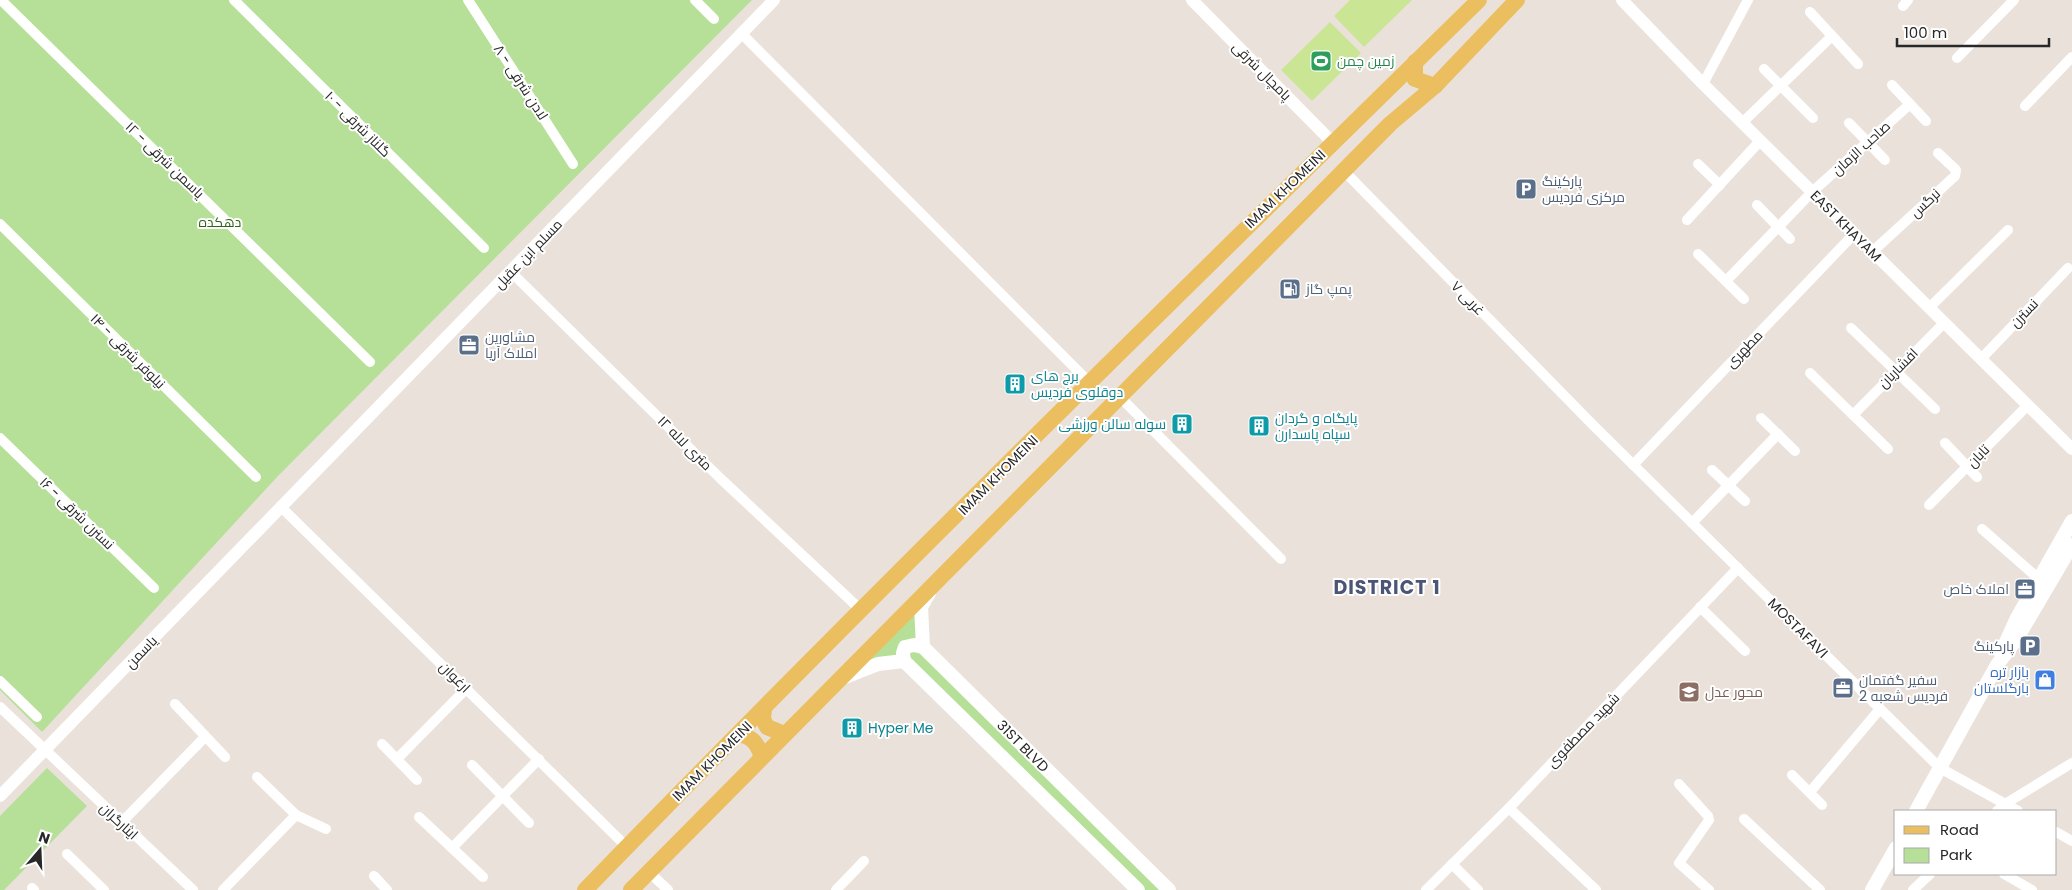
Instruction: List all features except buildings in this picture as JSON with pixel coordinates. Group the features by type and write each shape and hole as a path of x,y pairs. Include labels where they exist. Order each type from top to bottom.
{"main road":[{"name":"IMAM KHOMEINI","path":"585,890 738,734 1090,383 1479,0"},
{"name":"IMAM KHOMEINI","path":"631,890 1390,124 1435,86 1517,0"},
{"path":"1416,62 1416,79 1435,86"},
{"path":"1997,665 2006,639 2072,521"},
{"path":"1917,810 1997,665 2016,640 2072,545"},
{"path":"837,681 878,664 904,662 903,653 905,647 914,645 923,647 921,607 932,587"},
{"name":"31ST BLVD","path":"923,647 1169,890"},
{"name":"31ST BLVD","path":"904,662 1131,888"},
{"path":"764,709 763,719 767,726 784,734"},
{"path":"738,734 749,736 755,741 762,757"},
{"path":"1872,890 1894,852"}],"street":[{"name":"یاسمن شرقی - ۱۲","path":"1,0 370,362"},
{"name":"گلناز شرقی - ۱۰","path":"234,0 484,248"},
{"name":"لادن شرقی - ۸","path":"468,0 573,164"},
{"path":"695,0 714,19"},
{"name":"مسلم ابن عقیل","path":"282,508 774,0"},
{"name":"پامچال شرقی","path":"1192,0 1333,143"},
{"name":"EAST KHAYAM","path":"1622,0 1760,141 2072,449"},
{"path":"1703,84 1748,0"},
{"path":"1957,58 2014,0"},
{"path":"1810,12 1858,64"},
{"path":"741,34 1090,383"},
{"path":"1742,122 1832,36"},
{"path":"2025,106 2072,57"},
{"path":"1764,69 1813,118"},
{"path":"1892,85 1926,121"},
{"name":"صاحب الزمان","path":"1726,281 1812,192 1910,104"},
{"path":"1849,123 1885,160"},
{"path":"1687,220 1760,141"},
{"name":"نرگس","path":"1872,252 1955,176 1956,170 1938,153"},
{"path":"1698,164 1720,185"},
{"name":"۷ غربی","path":"1344,171 1592,425"},
{"path":"1757,205 1790,239"},
{"name":"نیلوفر شرقی - ۱۴","path":"0,224 256,477"},
{"path":"1929,308 2008,230"},
{"name":"مطهری","path":"1633,465 1854,234"},
{"path":"1698,254 1744,299"},
{"name":"نسترن","path":"1981,359 2068,268"},
{"name":"۱۲ متری لاله","path":"511,272 720,478 862,611"},
{"name":"افشاریان","path":"1853,415 1944,323"},
{"path":"1851,328 1935,409"},
{"path":"1810,373 1888,449"},
{"path":"1120,397 1282,559"},
{"name":"تابان","path":"1929,505 2027,406"},
{"path":"1761,418 1795,451"},
{"name":"MOSTAFAVI","path":"1592,425 1940,768 2001,808"},
{"path":"1692,523 1778,434"},
{"name":"نسترن شرقی - ۱۶","path":"0,438 154,588"},
{"path":"1944,443 1977,477"},
{"path":"1712,470 1745,501"},
{"name":"ارغوان","path":"282,508 627,847"},
{"name":"یاسمن","path":"0,796 282,508"},
{"path":"1982,529 2039,579"},
{"name":"شهید مصطفوی","path":"1426,890 1508,808 1738,568"},
{"path":"1700,607 1745,651"},
{"path":"0,681 37,717"},
{"path":"397,759 467,688"},
{"path":"175,704 225,757"},
{"name":"ایثارگران","path":"0,707 44,751 193,890"},
{"path":"1810,792 1880,709"},
{"path":"121,823 205,737"},
{"path":"382,744 417,780"},
{"path":"452,848 539,759"},
{"path":"2001,808 2072,763"},
{"path":"472,765 529,824"},
{"path":"1792,775 1822,805"},
{"path":"257,777 296,815 326,829"},
{"path":"1679,784 1708,816 1709,820 1680,862 1709,890"},
{"path":"1508,808 1596,890"},
{"path":"223,890 296,815"},
{"path":"418,817 483,877"},
{"path":"1744,819 1820,890"},
{"path":"2057,833 2072,841"},
{"path":"67,854 104,890"},
{"path":"836,890 864,862"},
{"path":"1452,864 1478,890"},
{"path":"649,872 668,890"},
{"path":"1913,890 1929,875"},
{"path":"2006,875 2032,890"},
{"path":"374,876 387,890"}],"green space":[{"name":"دهکده","path":"0,0 752,0 277,477 42,732 0,690"},
{"name":"زمین چمن","path":"1350,0 1412,0 1364,47 1334,16"},
{"name":"زمین چمن","path":"1330,22 1361,53 1312,101 1281,70"},
{"path":"918,605 919,642 899,658 855,667"},
{"path":"915,648 1165,890 1141,890 907,660 908,650"},
{"path":"47,768 87,806 4,890 0,890 0,816"}],"place":[{"name":"زمین چمن","path":"1321,61"},
{"name":"پارکینگ مرکزی فردیس","path":"1526,189"},
{"name":"پمپ گاز","path":"1290,289"},
{"name":"مشاورین املاک آریا","path":"469,345"},
{"name":"برج های دوقلوی فردیس","path":"1015,384"},
{"name":"سوله سالن ورزشی","path":"1182,424"},
{"name":"پایگاه و گردان سپاه پاسدارن","path":"1259,426"},
{"name":"املاک خاص","path":"2025,589"},
{"name":"پارکینگ","path":"2030,646"},
{"name":"بازار تره بارگلستان","path":"2045,680"},
{"name":"سفیر گفتمان فردیس شعبه 2","path":"1843,688"},
{"name":"محور عدل","path":"1689,692"},
{"name":"Hyper Me","path":"852,728"}],"district":[{"name":"DISTRICT 1","path":"1387,587"}]}
